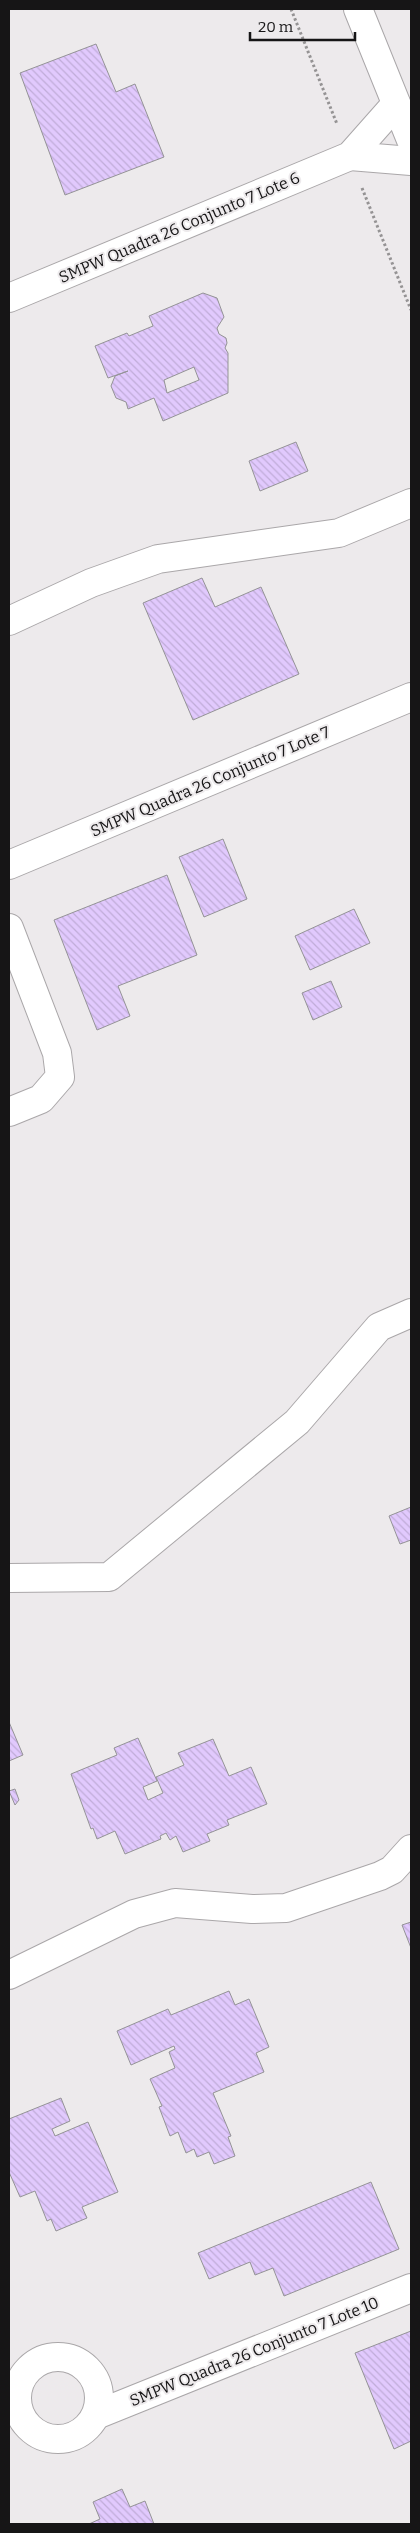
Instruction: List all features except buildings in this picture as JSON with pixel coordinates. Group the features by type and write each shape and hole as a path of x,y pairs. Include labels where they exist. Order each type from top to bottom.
{"street":[{"path":"358,9 410,135"},
{"name":"SMPW Quadra 26 Conjunto 7 Lote 6","path":"9,298 350,156 396,104"},
{"name":"SMPW Quadra 26 Conjunto 7 Lote 6","path":"350,156 411,162"},
{"path":"9,622 91,583 158,559 339,533 411,504"},
{"name":"SMPW Quadra 26 Conjunto 7 Lote 7","path":"9,865 411,697"},
{"path":"9,928 58,1054 60,1078 41,1099 9,1112"},
{"path":"9,1578 109,1577 297,1422 379,1327 411,1313"},
{"path":"9,1975 134,1914 174,1903 252,1909 286,1908 380,1876 392,1870 411,1850"},
{"name":"SMPW Quadra 26 Conjunto 7 Lote 10","path":"96,2415 411,2288"}]}
